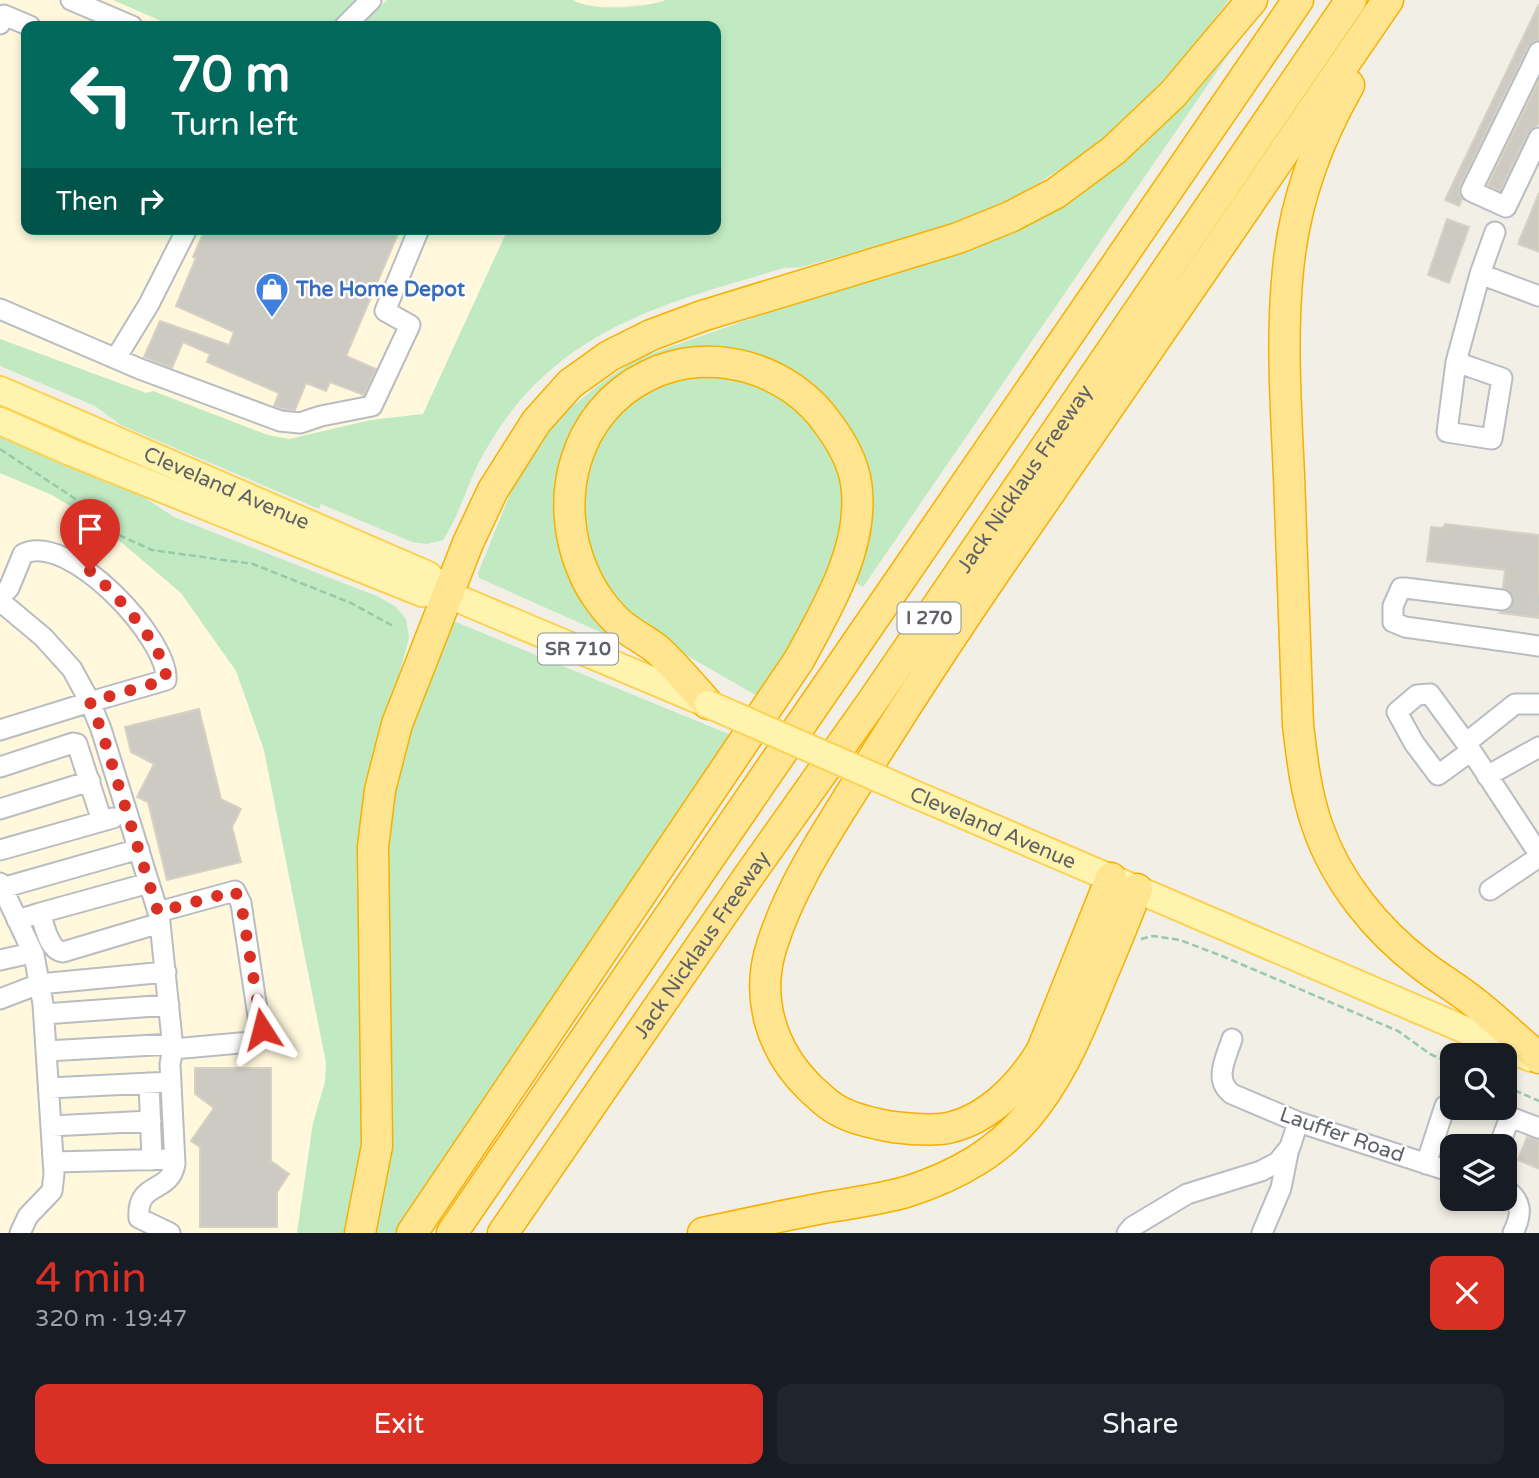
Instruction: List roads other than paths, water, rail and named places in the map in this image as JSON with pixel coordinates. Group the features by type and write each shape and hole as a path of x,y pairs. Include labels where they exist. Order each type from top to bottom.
{"highway":[{"path":"360,1233 377,1146 373,847 380,790 397,724 447,594 493,490 536,422 570,384 609,356 651,335 702,316 958,238 1010,217 1056,193 1114,150 1173,94 1252,0"},
{"name":"Jack Nicklaus Freeway","path":"452,1233 1298,0"},
{"name":"Jack Nicklaus Freeway","path":"503,1233 872,702 1351,0"},
{"path":"1124,884 1030,1072 1012,1092 978,1115 948,1128 911,1129 866,1121 841,1112 820,1098 797,1075 781,1051 768,1022 763,994 766,966 788,903 818,847 931,664 1388,0"},
{"path":"1399,0 1343,95 1317,153 1296,220 1288,269 1285,325 1286,397 1298,725 1305,774 1317,825 1329,854 1349,888 1381,930 1422,965 1471,999 1539,1060"},
{"path":"412,1233 799,660 835,593 844,570 851,545 858,492 841,441 823,415 803,394 777,378 749,366 714,361 680,365 647,375 618,396 598,416 584,439 574,464 568,492 573,546 596,595 621,624 657,649 708,704"},
{"path":"703,1233 904,1192 937,1181 972,1164 991,1151 1035,1110 1056,1079 1076,1040 1121,930 1124,884"}],"main road":[{"name":"Cleveland Avenue","path":"0,390 428,575 447,594"},
{"name":"Cleveland Avenue","path":"0,421 68,451 422,593 447,594 1539,1060"}],"street":[{"path":"71,0 120,21"},
{"path":"350,21 371,0"},
{"path":"0,24 4,15 21,22"},
{"path":"1539,52 1471,191 1506,207 1539,138"},
{"path":"1456,362 1480,274 1495,232"},
{"path":"116,358 149,304 184,235"},
{"path":"0,309 116,358 280,421 300,424 321,416 372,406 410,325 385,311 417,235"},
{"path":"1480,274 1539,296"},
{"path":"0,730 90,702 166,680 167,670 164,663 142,627 109,588 90,571 58,554 41,550 31,550 23,554 9,588 0,599 43,637 72,668 90,702 101,729 159,917 173,1046 170,1064 173,1173 168,1182 147,1191 138,1208 139,1218 170,1233"},
{"path":"1502,600 1405,587 1396,595 1393,622 1405,627 1539,646"},
{"path":"1490,890 1539,855 1469,747 1515,704 1539,704"},
{"path":"0,767 73,743 79,746 102,821"},
{"path":"1487,776 1539,747"},
{"path":"0,810 90,781"},
{"path":"0,850 127,814"},
{"path":"20,1233 28,1216 52,1191 54,1162 44,1014 34,955 1,885 139,849"},
{"path":"17,920 149,883"},
{"path":"40,913 52,946 56,951 62,951 235,891 241,903 262,1029 261,1036 251,1042 46,1051"},
{"path":"0,960 34,955"},
{"path":"0,999 39,984 166,972"},
{"path":"44,1014 169,1005"},
{"name":"Lauffer Road","path":"1232,1039 1222,1067 1222,1080 1225,1089 1233,1094 1298,1122 1440,1168"},
{"path":"48,1088 171,1082"},
{"path":"149,1083 152,1160"},
{"path":"1504,1134 1510,1117 1539,1128"},
{"path":"1426,1164 1440,1119"},
{"path":"51,1126 150,1121"},
{"path":"1262,1233 1281,1188 1298,1122"},
{"path":"1127,1233 1132,1227 1187,1194 1261,1171 1278,1162 1290,1147"},
{"path":"54,1162 174,1159"},
{"path":"1514,1233 1520,1217 1517,1200"},
{"path":"1520,1205 1539,1210"}],"tunnel":[{"path":"1502,600 1539,605"}],"place":[{"name":"The Home Depot","path":"272,319"}]}
